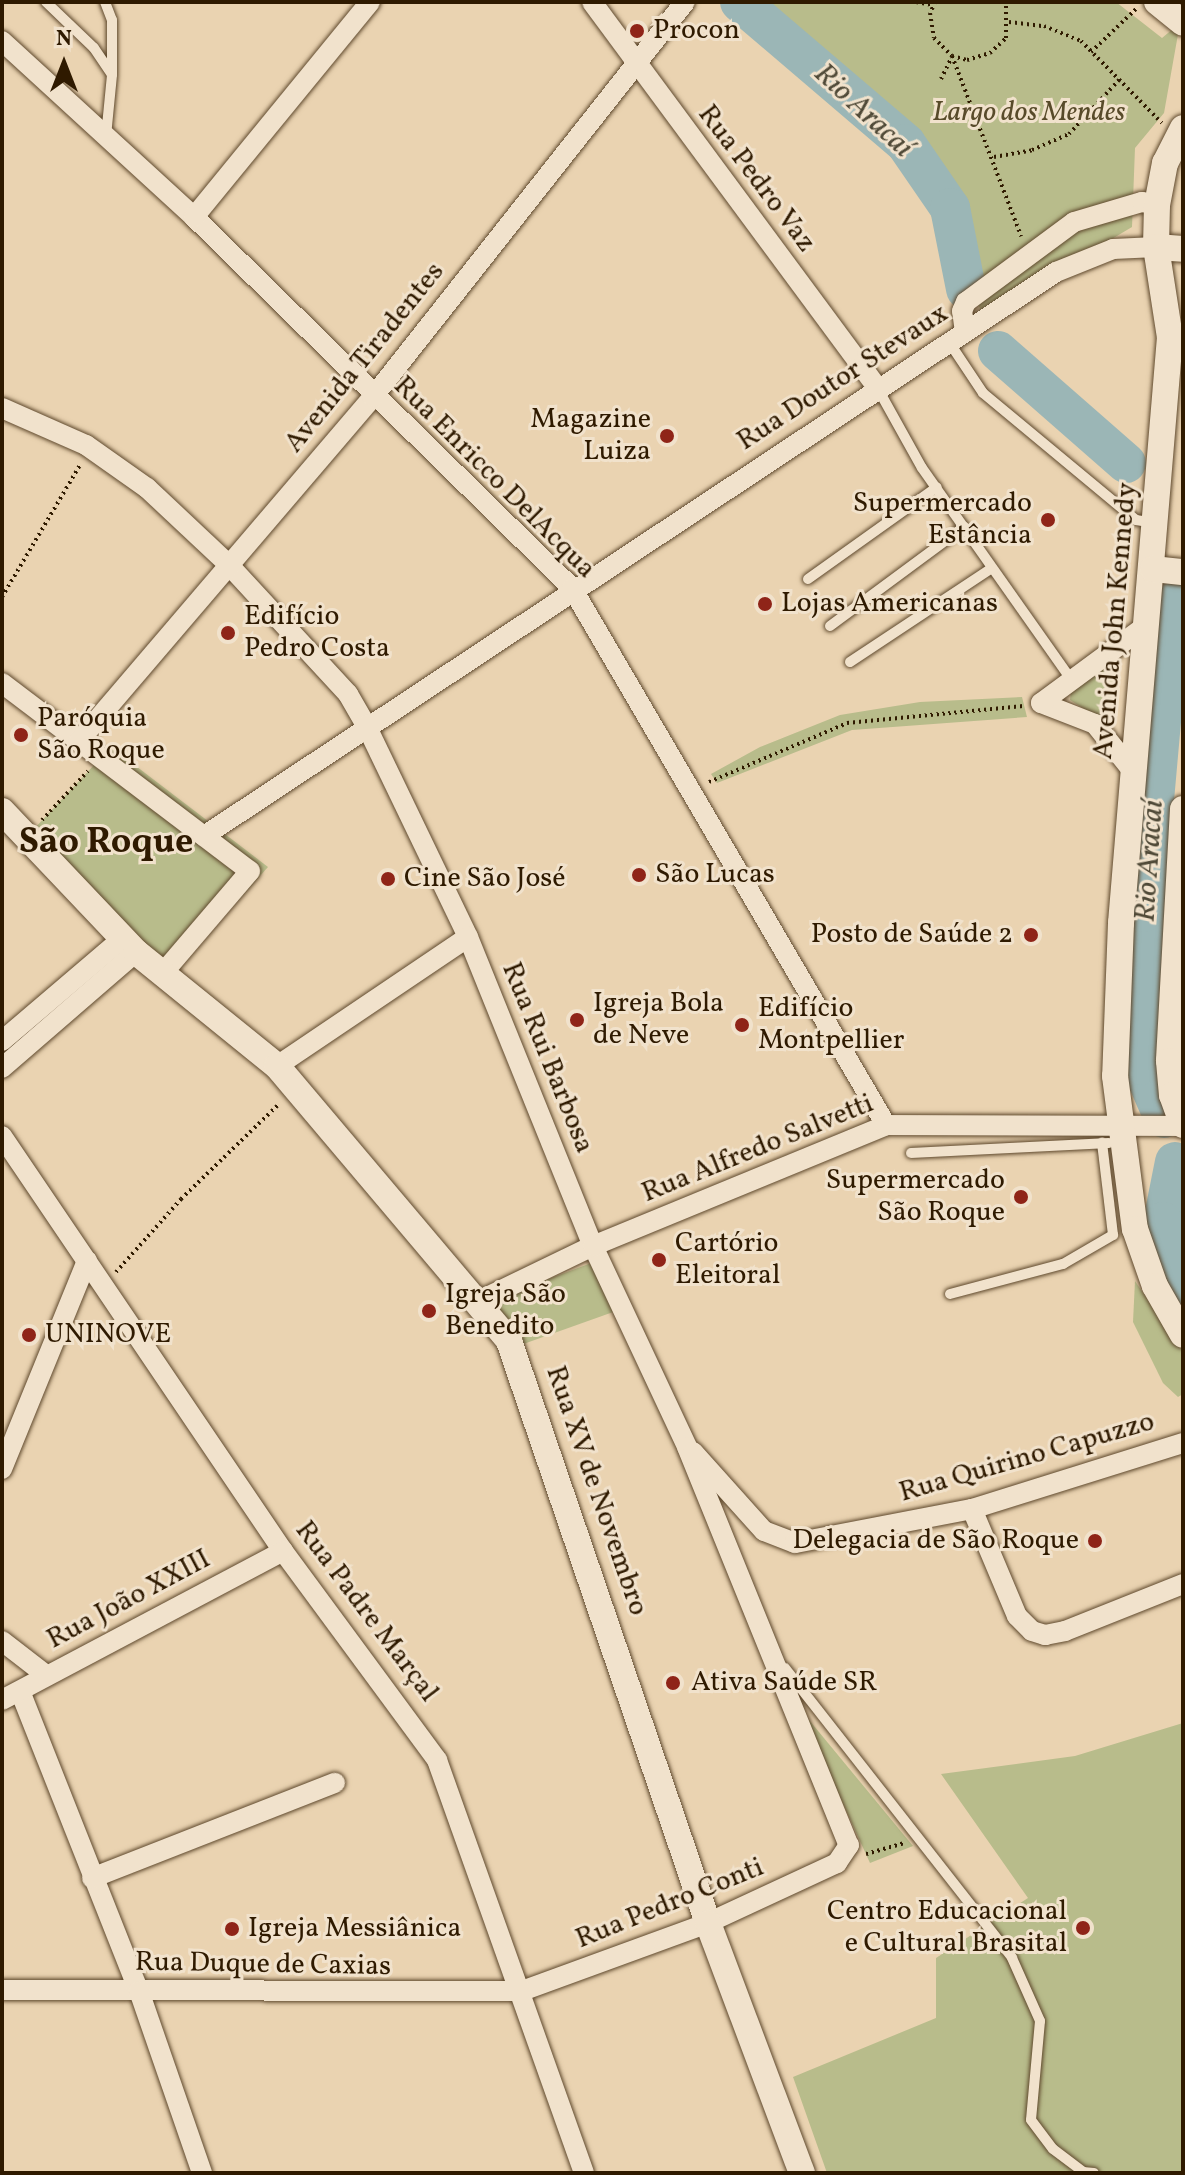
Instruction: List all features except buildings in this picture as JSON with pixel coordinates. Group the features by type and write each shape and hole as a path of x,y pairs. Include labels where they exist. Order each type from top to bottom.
{"main road":[{"path":"1157,2 1183,23"},
{"name":"Avenida John Kennedy","path":"1180,133 1165,163 1157,205 1156,247 1170,337 1135,774 1115,1076 1135,1229 1155,1286 1183,1335"},
{"path":"1156,247 1183,249"},
{"path":"1153,569 1183,572"},
{"path":"1180,1126 1172,1095 1169,1061 1180,914 1183,809"},
{"name":"Rua XV de Novembro","path":"2,811 130,945 277,1066 479,1301 519,1362 708,1923 802,2173"}],"street":[{"path":"194,217 370,2"},
{"name":"Rua Pedro Vaz","path":"592,2 878,389"},
{"name":"Avenida Tiradentes","path":"79,741 373,397 685,2"},
{"name":"Rua Enricco DelAcqua","path":"2,41 194,217 373,397 572,588 693,790 886,1125"},
{"path":"957,337 966,302 1074,222 1142,202 1157,205"},
{"name":"Rua Doutor Stevaux","path":"204,836 572,588 1056,272 1113,249 1156,247"},
{"name":"Rua Rui Barbosa","path":"2,408 90,447 147,488 228,564 348,694 366,725 468,937 593,1246 687,1447 772,1651 848,1839 849,1851 837,1863"},
{"path":"1135,774 1095,724 1041,703 1070,678 1148,624"},
{"path":"2,683 250,871 163,973"},
{"path":"277,1066 468,937"},
{"path":"2,1041 130,945"},
{"path":"2,1068 130,945"},
{"name":"Rua Alfredo Salvetti","path":"479,1301 593,1246 886,1125 1121,1134 1180,1126"},
{"name":"Rua Padre Marçal","path":"2,1136 283,1551 437,1760 522,1991 584,2173"},
{"path":"2,1469 87,1261"},
{"name":"Rua Quirino Capuzzo","path":"687,1447 777,1540 811,1541 972,1509 1183,1443"},
{"path":"972,1509 1017,1616 1032,1631 1045,1635 1065,1631 1183,1584"},
{"name":"Rua João XXIII","path":"11,1695 283,1551"},
{"path":"2,1641 46,1675"},
{"path":"11,1695 139,1991 202,2173"},
{"path":"92,1878 335,1783"},
{"name":"Rua Pedro Conti","path":"522,1991 708,1923 837,1863"},
{"name":"Rua Duque de Caxias","path":"2,1990 522,1991"}],"lane":[{"path":"46,2 94,48 112,75"},
{"path":"105,2 112,20 112,75 106,136"},
{"path":"957,337 983,393 1136,520 1156,524"},
{"path":"878,389 937,487 1070,678"},
{"path":"808,579 937,487"},
{"path":"830,626 964,527"},
{"path":"850,662 992,568"},
{"path":"911,1153 1121,1134 1113,1235 1063,1264 950,1294"},
{"path":"772,1651 1012,1958 1037,2007 1031,2120 1053,2149 1089,2172"}],"path":[{"path":"916,2 934,3 930,13 934,38 952,56 1018,223"},
{"path":"952,56 967,60 990,53 1006,38 1009,22 1006,2"},
{"path":"1091,52 1144,2"},
{"path":"1009,22 1044,26 1081,41 1119,80 1180,133"},
{"path":"941,79 952,56"},
{"path":"994,157 1032,150 1069,134 1119,80"},
{"path":"2,597 90,447"},
{"path":"693,790 847,723 1041,703"},
{"path":"27,837 100,757"},
{"path":"104,1286 181,1199 294,1089"},
{"path":"837,1863 918,1839"}],"green space":[{"name":"Largo dos Mendes","path":"759,2 1116,2 1162,38 1180,23 1164,113 1135,148 1132,227 984,315 972,294 955,206 912,138"},
{"path":"1120,659 1111,726 1070,700 1071,690"},
{"path":"1022,697 1027,717 852,730 717,783 711,774 760,747 840,715 920,702"},
{"path":"111,747 268,867 174,973 33,830"},
{"path":"594,1262 616,1311 515,1347 484,1303"},
{"path":"1135,1281 1183,1352 1183,1394 1178,1397 1163,1383 1133,1322"},
{"path":"800,1709 913,1846 870,1863"},
{"name":"Centro Educacional e Cultural Brasital","path":"1183,1723 1183,2173 827,2173 793,2077 936,2018 936,1958 1028,1898 941,1774 1075,1756"}],"waterway":[{"name":"Rio Aracaí","path":"740,2 906,144 950,208 966,289"},
{"name":"Rio Aracaí","path":"998,351 1126,463"},
{"name":"Rio Aracaí","path":"1164,1118 1141,1065 1144,912 1172,600"},
{"name":"Rio Aracaí","path":"1175,1162 1163,1222 1183,1288"}],"place":[{"name":"Procon","path":"637,31"},
{"name":"Magazine Luiza","path":"667,436"},
{"name":"Supermercado Estância","path":"1048,520"},
{"name":"Lojas Americanas","path":"765,604"},
{"name":"Edifício Pedro Costa","path":"228,633"},
{"name":"Paróquia São Roque","path":"21,735"},
{"name":"São Lucas","path":"639,875"},
{"name":"Cine São José","path":"388,879"},
{"name":"Posto de Saúde 2","path":"1031,935"},
{"name":"Igreja Bola de Neve","path":"577,1020"},
{"name":"Edifício Montpellier","path":"742,1025"},
{"name":"Supermercado São Roque","path":"1021,1197"},
{"name":"Cartório Eleitoral","path":"659,1260"},
{"name":"Igreja São Benedito","path":"429,1311"},
{"name":"UNINOVE","path":"29,1335"},
{"name":"Delegacia de São Roque","path":"1095,1541"},
{"name":"Ativa Saúde SR","path":"673,1683"},
{"name":"Centro Educacional e Cultural Brasital","path":"1083,1928"},
{"name":"Igreja Messiânica","path":"232,1929"}],"district":[{"name":"São Roque","path":"106,844"}]}
